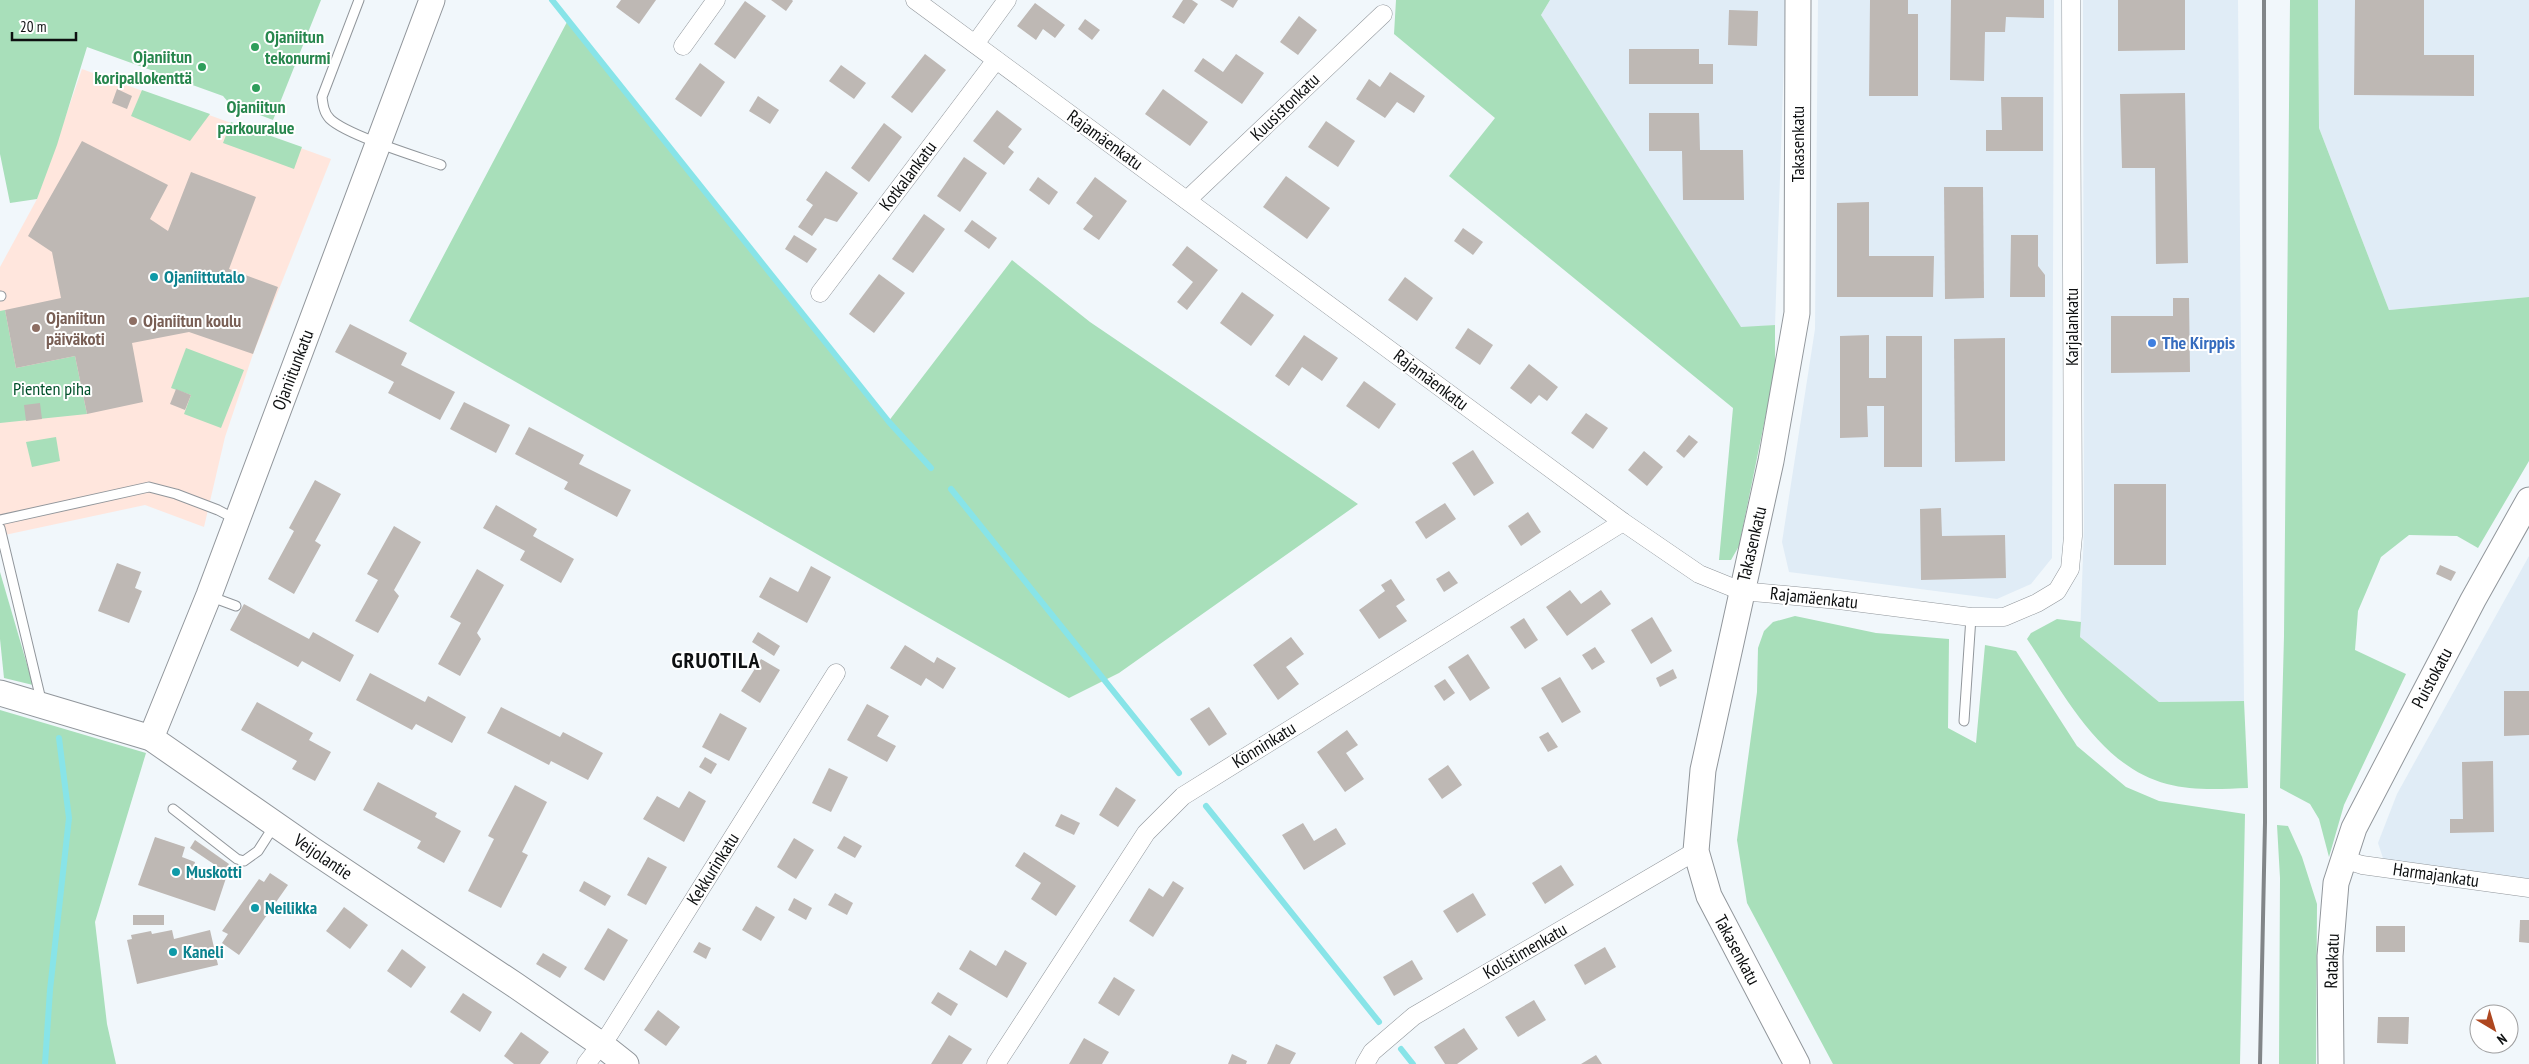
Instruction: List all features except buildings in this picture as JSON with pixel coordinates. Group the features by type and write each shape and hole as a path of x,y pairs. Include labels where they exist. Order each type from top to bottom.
{"street":[{"name":"Ojaniitunkatu","path":"151,738 209,595 432,0"},
{"path":"683,46 716,0"},
{"name":"Rajamäenkatu","path":"915,0 1623,522 1700,574 1741,591 1839,600 1971,617 2004,617"},
{"path":"975,44 1007,0"},
{"name":"Takasenkatu","path":"1797,1064 1709,896 1696,851 1703,770 1771,461 1797,314 1798,0"},
{"name":"Karjalankatu","path":"2004,617 2038,604 2057,591 2070,569 2073,536 2071,0"},
{"name":"Kuusistonkatu","path":"1188,200 1383,14"},
{"name":"Kotkalankatu","path":"820,293 996,60"},
{"name":"Puistokatu","path":"2343,859 2354,828 2371,793 2472,600 2529,500"},
{"name":"Könninkatu","path":"996,1064 1146,833 1183,796 1623,522"},
{"name":"Kekkurinkatu","path":"586,1064 602,1045 836,672"},
{"name":"Veijolantie","path":"0,694 151,738 602,1045 626,1064"},
{"name":"Kolistimenkatu","path":"1365,1064 1372,1052 1414,1016 1696,851"},
{"name":"Harmajankatu","path":"2343,859 2362,865 2529,888"},
{"name":"Ratakatu","path":"2331,1064 2330,956 2336,883 2343,859"}],"lane":[{"path":"359,0 322,97 324,110 330,119 353,132 441,165"},
{"path":"0,520 149,487 176,494 218,510 237,520"},
{"path":"0,528 43,706"},
{"path":"209,595 236,606"},
{"path":"1964,721 1971,617"},
{"path":"173,809 237,859 244,861 258,851 275,824"}],"shaded area":[{"path":"1550,0 1786,0 1775,325 1741,328 1541,15"},
{"path":"1818,0 2054,0 2052,558 2031,584 1997,599 1789,572 1782,542 1815,329"},
{"path":"2083,0 2238,0 2244,701 2159,702 2080,637 2084,529"},
{"path":"2318,0 2529,0 2529,297 2389,310 2319,128"},
{"name":"Ojaniitun koulu","path":"82,69 331,159 253,354 225,437 204,527 145,505 0,536 0,267 37,199"},
{"path":"2529,556 2529,879 2399,863 2383,858 2378,843 2397,794"}],"green space":[{"path":"0,0 321,0 273,120 229,103 223,96 87,47 57,145 37,199 10,203 0,154"},
{"path":"1396,0 1550,0 1541,15 1741,327 1775,325 1775,370 1739,546 1731,560 1719,560 1733,408 1449,176 1495,118 1394,34"},
{"path":"2290,0 2318,0 2319,128 2389,310 2529,297 2529,461 2478,548 2457,536 2409,535 2381,557 2358,611 2355,650 2406,674 2344,805 2329,857 2319,819 2310,804 2280,788 2284,636"},
{"path":"567,22 888,422 1012,260 1090,322 1358,504 1119,673 1069,698 409,321"},
{"path":"142,90 210,114 190,141 131,116"},
{"path":"231,122 302,147 294,169 223,143"},
{"name":"Pienten piha","path":"5,310 16,368 75,356 87,414 0,423 0,311"},
{"path":"186,348 244,370 221,428 184,414 191,395 171,388"},
{"path":"56,437 60,461 32,467 26,442"},
{"path":"0,572 33,685 4,678 0,639"},
{"path":"1795,616 1876,633 1949,639 1948,728 1976,743 1985,645 2016,651 2077,746 2126,787 2159,801 2245,814 2240,1064 1833,1064 1747,903 1737,840 1757,692 1758,648 1764,631 1773,622"},
{"path":"2057,619 2081,622 2080,637 2159,702 2244,701 2248,788 2207,789 2167,784 2143,775 2122,761 2085,725 2027,639 2031,633"},
{"path":"0,710 146,753 95,922 107,1024 116,1064 0,1064"},
{"path":"2277,825 2288,826 2302,857 2317,904 2316,1064 2279,1064 2280,878"}],"waterway":[{"path":"552,0 889,422 931,468"},
{"path":"951,489 1179,773"},
{"path":"45,1064 50,990 69,818 59,738"},
{"path":"1206,806 1379,1022"},
{"path":"1401,1049 1413,1064"}],"railway":[{"path":"2260,1064 2265,822 2264,0"}],"place":[{"name":"Ojaniitun tekonurmi","path":"255,47"},
{"name":"Ojaniitun koripallokenttä","path":"202,67"},
{"name":"Ojaniitun parkouralue","path":"256,88"},
{"name":"Ojaniittutalo","path":"154,277"},
{"name":"Ojaniitun koulu","path":"133,321"},
{"name":"Ojaniitun päiväkoti","path":"36,328"},
{"name":"The Kirppis","path":"2152,343"},
{"name":"Muskotti","path":"176,872"},
{"name":"Neilikka","path":"255,908"},
{"name":"Kaneli","path":"173,952"}],"district":[{"name":"GRUOTILA","path":"716,660"}]}
